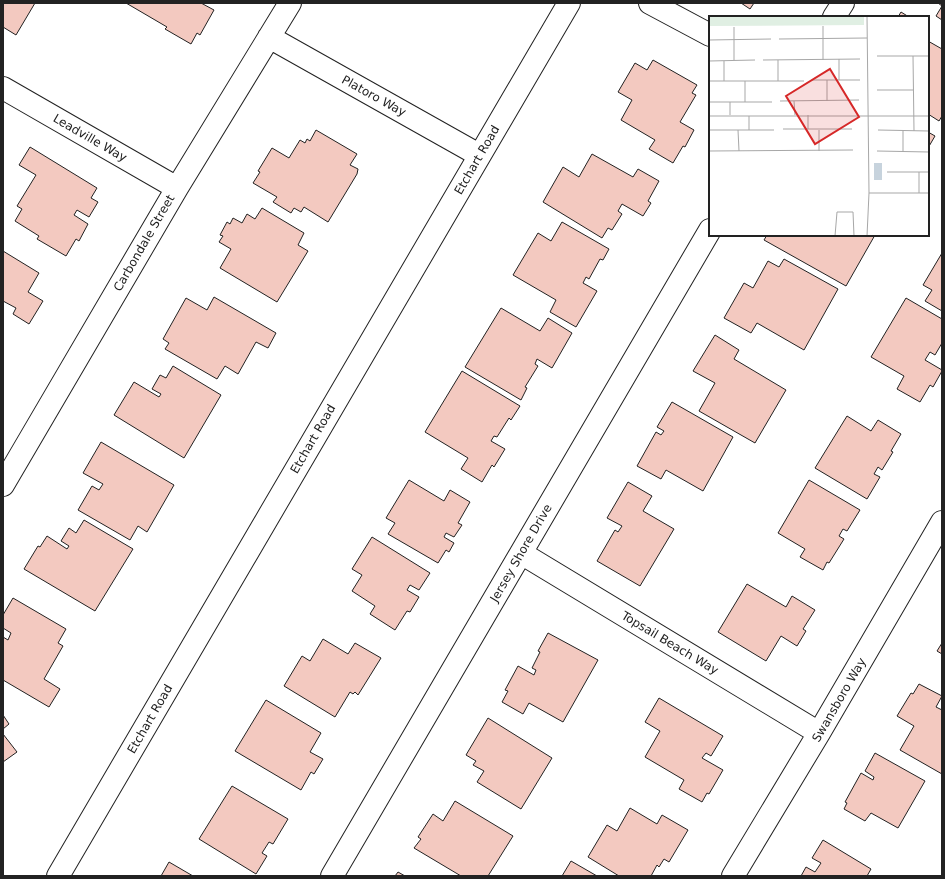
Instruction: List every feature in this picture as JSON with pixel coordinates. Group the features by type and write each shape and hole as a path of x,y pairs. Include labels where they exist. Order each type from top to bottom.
{"street":[{"name":"Carbondale Street","path":"3,485 177,188 290,3"},
{"name":"Etchart Road","path":"58,876 569,3"},
{"path":"650,3 709,34"},
{"path":"835,16 843,3"},
{"name":"Platoro Way","path":"269,37 479,155"},
{"name":"Leadville Way","path":"3,88 177,188"},
{"name":"Jersey Shore Drive","path":"332,876 709,232"},
{"name":"Swansboro Way","path":"733,876 820,733 942,522"},
{"name":"Topsail Beach Way","path":"521,553 820,733"}],"building":[{"path":"3,3 35,3 16,35 3,27"},
{"path":"126,3 201,3 214,10 200,35 197,33 191,44 165,29 167,27"},
{"path":"741,3 754,3 750,9"},
{"path":"942,6 942,20 936,16"},
{"path":"901,12 907,16 899,16"},
{"path":"929,42 942,49 942,116 939,121 929,115"},
{"path":"653,60 697,85 692,93 696,95 680,122 694,130 685,147 683,146 673,163 649,149 655,140 621,120 632,100 618,92 635,63 647,70"},
{"path":"316,130 357,154 350,165 358,169 357,174 328,222 304,207 301,212 294,208 291,213 273,202 277,197 253,183 260,172 258,171 272,148 289,158 300,140 305,143 307,139 310,141"},
{"path":"929,133 935,136 929,146"},
{"path":"30,147 97,188 91,198 98,202 89,217 77,210 74,215 88,224 79,241 76,239 66,256 37,239 39,236 15,221 22,209 17,206 36,175 19,165"},
{"path":"592,154 633,177 638,169 659,181 648,201 651,203 643,216 622,204 618,211 622,214 612,230 608,228 602,238 543,202 563,167 579,177"},
{"path":"262,208 304,233 298,245 308,251 277,302 220,268 231,249 219,242 223,236 220,235 227,222 230,224 233,218 242,223 247,214 255,219"},
{"path":"562,222 609,249 603,260 600,259 589,279 586,277 583,283 597,291 576,327 550,312 556,300 513,275 538,233 551,241"},
{"path":"766,236 874,236 846,286 764,240"},
{"path":"3,251 39,273 28,292 43,301 29,324 13,314 16,308 3,301"},
{"path":"942,253 942,311 925,301 932,290 923,285"},
{"path":"784,259 838,289 804,350 757,323 751,333 724,318 744,283 753,288 768,261 779,267"},
{"path":"214,297 276,333 268,348 256,342 238,374 225,366 217,379 165,349 169,343 163,339 186,298 207,310"},
{"path":"906,298 942,319 942,343 935,355 930,352 925,360 942,371 933,387 930,385 920,402 897,389 904,376 871,357"},
{"path":"501,308 540,331 548,318 572,333 552,368 537,359 535,364 538,366 525,387 527,388 521,400 465,367"},
{"path":"715,335 739,350 734,359 786,390 755,443 699,411 715,383 693,371"},
{"path":"173,366 221,395 184,458 114,415 134,382 159,397 161,394 152,389 160,375 166,378"},
{"path":"462,371 520,406 511,420 509,418 497,437 494,436 491,441 505,449 494,467 492,465 482,482 461,469 468,458 425,432"},
{"path":"672,402 733,437 703,491 666,470 661,479 637,466 656,432 661,435 664,431 657,427"},
{"path":"847,416 871,431 878,420 901,434 891,451 893,452 882,470 878,467 874,474 880,477 867,499 815,468"},
{"path":"101,442 174,485 147,532 138,526 130,540 78,510 92,486 99,490 103,484 83,473"},
{"path":"409,480 444,501 450,490 470,502 458,523 462,525 454,537 446,533 444,537 454,543 449,552 446,550 438,563 388,534 395,523 386,518"},
{"path":"809,480 860,510 847,531 843,529 839,536 844,539 823,570 800,557 805,549 778,533"},
{"path":"628,482 652,496 643,511 674,529 640,586 597,561 615,530 618,532 622,526 607,518"},
{"path":"84,520 133,549 95,611 24,569 38,546 40,547 47,536 67,549 69,546 61,541 69,528 76,533"},
{"path":"372,537 430,573 419,590 410,585 407,590 419,597 410,612 407,611 395,630 370,614 375,606 352,591 362,575 352,569"},
{"path":"747,584 786,607 792,596 815,610 803,629 806,631 797,646 781,636 766,661 718,632"},
{"path":"13,598 66,629 58,643 63,646 44,679 60,689 49,707 3,680 3,637 8,640 11,633 3,628 3,615"},
{"path":"548,633 598,660 563,722 529,703 523,714 502,702 508,691 505,690 518,666 534,675 536,670 532,668 540,652 538,651"},
{"path":"323,639 348,654 355,643 381,658 358,695 355,692 353,694 350,692 335,717 284,686 302,656 310,661"},
{"path":"942,643 942,654 937,651"},
{"path":"919,684 942,696 936,707 942,710 942,774 900,750 914,726 897,716 911,693 913,694"},
{"path":"659,698 723,736 711,756 706,753 702,758 723,770 709,794 707,793 702,802 679,789 684,780 645,757 660,731 645,722"},
{"path":"266,700 321,733 310,752 323,759 314,774 311,772 301,790 235,751"},
{"path":"3,715 9,724 3,729"},
{"path":"488,718 552,758 521,809 477,782 484,771 473,765 476,761 466,755"},
{"path":"3,734 17,752 3,762"},
{"path":"875,753 925,781 898,828 871,813 865,821 844,809 847,803 845,802 861,773 873,780 874,777 865,771"},
{"path":"232,786 288,819 273,844 269,842 262,853 267,856 256,874 199,839"},
{"path":"455,801 513,836 488,876 461,876 414,848 421,839 418,837 433,814 443,821"},
{"path":"630,808 657,824 662,815 688,830 669,862 664,859 659,867 657,865 651,876 619,876 588,857 607,825 617,831"},
{"path":"823,840 871,869 867,876 801,876 806,867 815,872 821,863 812,858"},
{"path":"571,861 597,876 562,876"},
{"path":"169,862 193,876 161,876"},
{"path":"398,872 405,876 395,876"}]}
